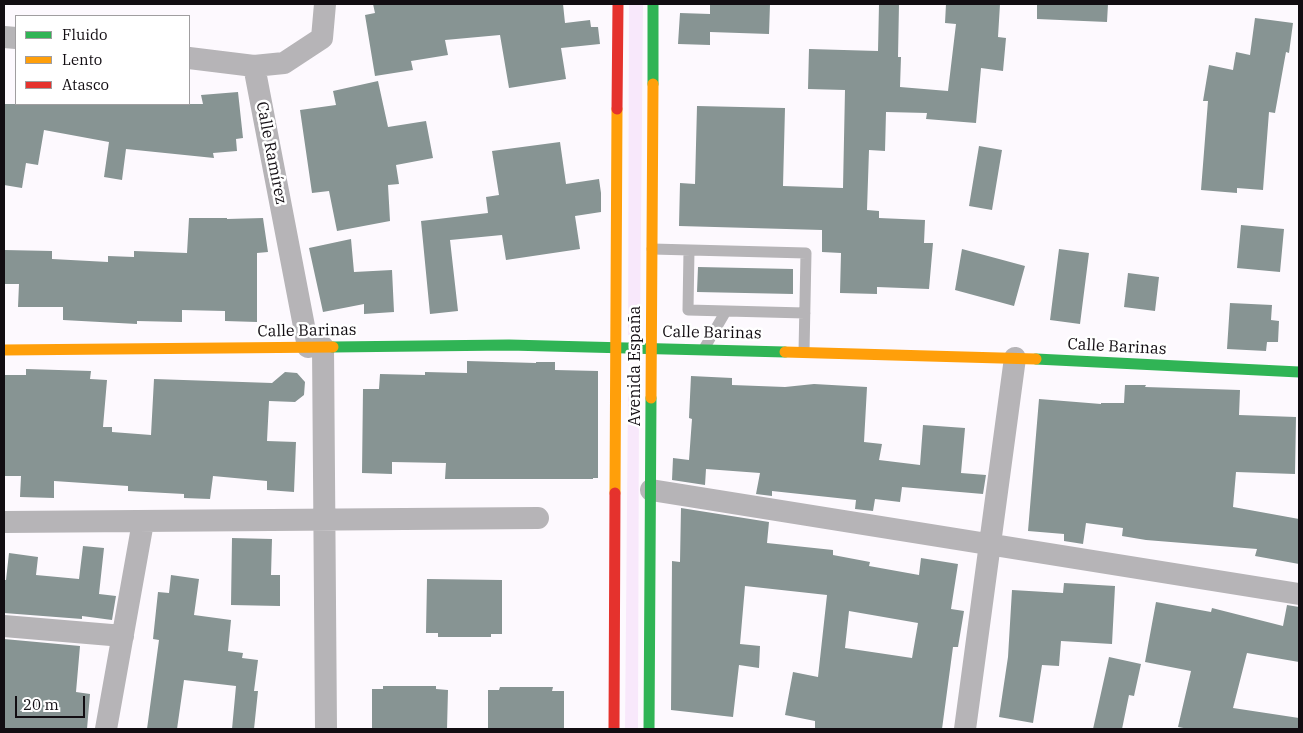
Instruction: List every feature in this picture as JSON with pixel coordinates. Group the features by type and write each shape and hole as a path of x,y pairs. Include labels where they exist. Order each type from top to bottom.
{"main road":[{"name":"Avenida España","path":"614,729 618,4"},
{"name":"Avenida España","path":"649,729 653,4"},
{"name":"Calle Barinas","path":"4,350 509,345 1015,358 1299,372"}],"street":[{"path":"190,58 254,66 284,62 322,38 325,4"},
{"name":"Calle Ramírez","path":"254,66 315,347 325,521 326,729"},
{"path":"965,729 1015,358"},
{"path":"651,490 1299,594"},
{"path":"4,522 538,518"},
{"path":"106,729 143,522"},
{"path":"4,626 123,636"}],"lane":[{"path":"652,249 806,253 804,352"},
{"path":"689,250 688,310 805,313"},
{"path":"704,349 726,311"}],"shaded area":[{"path":"629,4 643,4 640,335 628,335"},
{"path":"631,391 639,393 638,729 625,729 628,394"}],"building":[{"path":"373,4 563,4 565,23 590,20 591,27 598,27 600,44 561,48 566,79 509,88 500,35 445,40 448,55 411,61 413,70 375,76 365,15 375,13"},
{"path":"710,4 770,4 769,34 710,32 710,45 678,44 680,13 710,14"},
{"path":"879,4 899,4 898,57 901,57 900,87 948,91 956,24 945,23 946,4 1000,4 998,37 1006,38 1003,71 981,68 976,123 926,119 927,113 886,112 885,151 869,150 867,210 879,211 879,218 925,220 924,243 933,243 929,289 877,287 877,294 840,293 841,253 822,252 822,230 679,226 680,183 695,184 697,106 785,108 783,186 843,188 845,90 808,89 809,49 878,51"},
{"path":"1037,4 1108,4 1107,22 1037,19"},
{"path":"1255,18 1293,23 1289,53 1286,52 1275,113 1269,112 1263,190 1237,188 1237,193 1201,190 1208,101 1203,101 1209,65 1233,70 1236,52 1250,55"},
{"path":"378,81 388,127 426,121 433,158 396,165 399,184 388,185 390,221 337,231 329,191 312,193 300,110 336,105 333,91"},
{"path":"238,92 243,138 236,139 237,151 213,153 214,158 126,149 122,180 104,177 109,142 44,130 38,165 26,163 22,188 4,185 4,104 190,105 203,104 201,95"},
{"path":"560,142 566,184 599,179 601,212 575,216 580,249 506,260 502,235 450,240 458,311 430,314 421,221 488,213 486,197 499,195 492,151"},
{"path":"979,146 1002,150 992,210 969,206"},
{"path":"189,218 263,218 268,252 257,253 257,322 225,321 225,311 182,310 182,322 137,321 137,324 63,320 63,307 18,307 19,284 4,284 4,250 52,251 52,259 108,262 108,256 134,257 134,251 187,253"},
{"path":"1241,225 1284,229 1280,272 1237,268"},
{"path":"351,239 354,272 392,270 394,312 364,314 364,304 323,312 309,248"},
{"path":"962,249 1025,266 1014,306 955,290"},
{"path":"1059,249 1089,253 1080,324 1050,320"},
{"path":"698,267 793,269 793,294 697,292"},
{"path":"1128,273 1159,277 1155,311 1124,307"},
{"path":"1230,303 1272,305 1271,320 1279,321 1278,342 1267,342 1266,351 1227,349"},
{"path":"467,361 555,362 555,370 598,371 598,478 445,479 446,463 392,462 392,474 362,473 363,389 379,389 380,374 425,375 425,372 467,373"},
{"path":"26,369 91,371 90,379 107,380 103,427 112,427 112,432 151,435 154,379 272,383 285,372 297,373 305,382 304,395 295,402 269,401 267,441 296,442 294,492 267,490 267,481 213,476 210,499 184,498 184,494 128,491 128,486 54,481 54,498 20,497 21,476 4,476 4,375 26,375"},
{"path":"691,376 732,378 732,385 785,387 814,384 867,387 864,442 882,444 879,460 920,465 923,425 965,428 961,473 986,475 983,494 902,487 900,502 875,499 873,511 855,509 856,500 772,491 772,496 756,494 760,473 706,469 705,485 672,480 673,458 689,460 692,419 689,418"},
{"path":"1125,385 1240,390 1239,415 1296,417 1295,474 1236,472 1233,507 1299,519 1299,564 1255,556 1257,549 1146,540 1122,536 1123,528 1086,523 1083,544 1064,541 1064,534 1028,531 1039,399 1101,404 1124,403"},
{"path":"681,508 769,522 767,543 833,550 833,555 870,562 869,566 919,575 921,558 958,564 951,609 964,611 958,647 953,647 942,729 815,729 815,721 785,715 793,672 818,677 827,595 745,586 740,644 760,646 759,668 739,665 733,717 671,710 672,561 680,562","holes":["849,611 918,623 912,658 845,648"]},
{"path":"232,538 272,539 271,575 280,575 280,606 231,605"},
{"path":"83,546 104,548 99,594 116,596 112,620 82,616 82,619 4,613 4,580 6,580 9,553 38,557 36,575 79,579"},
{"path":"171,575 199,579 194,615 231,620 228,651 243,653 242,658 258,660 254,691 258,691 254,729 232,729 236,686 184,680 177,729 147,729 159,640 153,639 158,592 169,593"},
{"path":"427,579 502,580 502,634 491,634 491,637 438,637 438,633 426,633"},
{"path":"1064,583 1115,586 1112,644 1061,641 1059,666 1042,665 1033,723 999,717 1008,657 1012,590 1063,593"},
{"path":"1156,602 1211,612 1212,608 1283,626 1287,605 1299,607 1299,662 1247,653 1233,708 1299,718 1299,729 1189,729 1178,727 1191,671 1145,662"},
{"path":"4,639 80,646 76,692 90,694 87,729 4,729"},
{"path":"1109,657 1141,664 1134,696 1129,695 1122,729 1093,729"},
{"path":"383,686 436,686 436,689 448,690 447,729 372,729 372,689 383,689"},
{"path":"500,687 553,687 552,691 564,691 564,729 488,729 488,690 499,690"}],"traffic: fast":[{"path":"653,4 653,84"},
{"path":"333,347 509,345 785,352"},
{"path":"1036,359 1299,372"},
{"path":"649,729 651,398"}],"traffic: slow":[{"path":"651,398 653,84"},
{"path":"615,493 617,109"},
{"path":"4,350 333,347"},
{"path":"785,352 1036,359"}],"traffic: jam":[{"path":"617,109 618,4"},
{"path":"614,729 615,493"}]}
